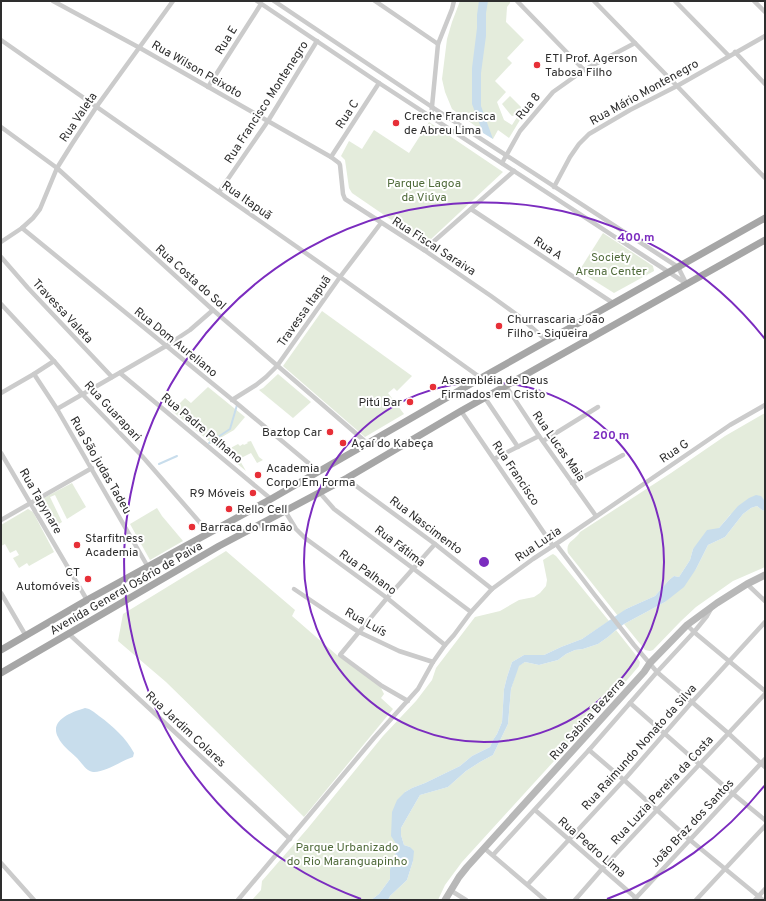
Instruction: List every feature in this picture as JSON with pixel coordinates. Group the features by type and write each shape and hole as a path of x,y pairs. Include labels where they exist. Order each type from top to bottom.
{"main road":[{"name":"Avenida General Osório de Paiva","path":"1,650 271,499 481,378 765,218"},
{"name":"Avenida General Osório de Paiva","path":"1,673 219,546 347,478 506,386 765,240"},
{"name":"Rua Sabina Bezerra","path":"446,900 450,890 459,877 484,848 644,672 650,663 687,625 711,607 747,584 765,576"}],"street":[{"name":"Rua Wilson Peixoto","path":"53,1 140,48 331,157"},
{"name":"Rua Valeta","path":"1,242 22,228 40,209 57,168 72,144 97,106 173,1"},
{"path":"274,1 432,107 678,267 687,284"},
{"path":"375,1 438,44"},
{"path":"430,117 438,44 454,1"},
{"path":"517,1 584,70"},
{"path":"594,1 678,86 765,178"},
{"path":"675,1 729,56"},
{"path":"754,1 765,12"},
{"path":"259,3 430,117 687,284"},
{"name":"Rua E","path":"208,87 259,3"},
{"path":"306,33 311,26"},
{"name":"Rua Mário Montenegro","path":"554,187 579,144 589,134 630,110 678,86 765,36"},
{"name":"Rua Itapuã","path":"1,40 220,192 481,378"},
{"name":"Rua Francisco Montenegro","path":"220,192 268,121 317,41"},
{"name":"Rua 8","path":"502,163 520,131 553,92 584,70 635,43"},
{"path":"735,52 765,84"},
{"name":"Rua C","path":"331,157 379,83"},
{"name":"Rua Costa do Sol","path":"1,126 57,168 213,310 367,443"},
{"name":"Rua Fiscal Saraiva","path":"331,157 340,165 343,197 424,250 520,317 547,341"},
{"path":"424,250 514,171"},
{"name":"Rua A","path":"471,209 614,303"},
{"name":"Travessa Itapuã","path":"232,400 256,385 277,366 340,277 381,223"},
{"name":"Rua Dom Aureliano","path":"22,228 318,471"},
{"name":"Travessa Valeta","path":"1,257 28,288 112,377"},
{"name":"Rua Guarapari","path":"1,304 54,361 83,395 142,456 209,533"},
{"path":"58,409 166,346 190,330 213,310"},
{"path":"1,393 54,361"},
{"name":"Rua Padre Palhano","path":"120,373 271,499"},
{"name":"Rua São judas Tadeu","path":"34,374 58,409 148,567"},
{"name":"Rua Lucas Maia","path":"506,386 539,436 596,516"},
{"path":"485,398 518,447"},
{"name":"Rua G","path":"596,516 730,425 765,405"},
{"path":"543,441 598,407"},
{"name":"Rua Francisco","path":"461,412 554,545 657,672 763,765"},
{"path":"494,459 539,436"},
{"name":"Rua Tapynare","path":"1,453 88,600"},
{"path":"572,483 623,455"},
{"path":"1,520 92,468"},
{"name":"Rua Nascimento","path":"347,478 492,589"},
{"name":"Rua Fátima","path":"320,493 334,509 471,612"},
{"name":"Rua Palhano","path":"284,511 296,529 305,538 387,598 445,645"},
{"name":"Rua Luzia","path":"492,589 596,516"},
{"path":"408,701 382,686 340,655 387,598 435,544"},
{"path":"747,584 765,601"},
{"name":"Rua Luís","path":"294,589 359,632 399,651 433,662"},
{"path":"238,900 374,738 418,689 433,662 445,645 471,612 492,589"},
{"path":"1,593 26,636"},
{"path":"493,855 694,632 707,616 711,607"},
{"name":"Rua Raimundo Nonato da Silva","path":"528,884 624,780 664,733 765,622"},
{"path":"687,625 730,662 764,688"},
{"name":"Rua Jardim Colares","path":"69,634 290,839"},
{"name":"Rua Luzia Pereira da Costa","path":"575,900 656,810 765,694"},
{"path":"630,704 765,820"},
{"path":"589,750 690,840 764,900"},
{"name":"João Braz dos Santos","path":"635,899 732,793 763,765 765,759"},
{"name":"Rua Pedro Lima","path":"535,810 635,899"},
{"path":"696,900 765,826"},
{"path":"484,848 545,900"},
{"path":"1,863 30,899"},
{"path":"755,900 765,889"},
{"path":"450,890 466,900"}],"green space":[{"path":"460,1 510,1 507,7 506,22 524,40 507,58 512,63 495,81 506,92 497,102 504,120 512,125 519,114 531,102 509,138 498,130 493,139 452,109 445,92 442,79 447,39"},
{"path":"510,96 521,107 518,113 512,116 502,104"},
{"name":"Parque Lagoa da Viúva","path":"429,122 503,172 429,241 425,243 352,193 349,188 345,160 341,156 349,141 362,149 374,130 409,153"},
{"name":"Society Arena Center","path":"603,233 653,266 654,271 614,293 579,271"},
{"path":"322,311 412,376 397,391 394,388 388,393 404,414 365,437 283,366"},
{"path":"278,374 311,402 293,418 259,390"},
{"path":"208,387 245,417 234,430 210,444 209,441 172,411 185,398 191,403"},
{"path":"765,413 765,501 760,496 730,515 719,528 693,549 690,560 679,577 674,576 655,596 626,609 618,616 568,553 567,549 569,543 580,532 725,436"},
{"path":"251,441 259,457 263,460 257,463 251,453 239,459 246,471 223,452 238,444 240,446"},
{"path":"72,483 86,507 67,519 55,495 50,497 62,522 51,529 36,502"},
{"path":"757,506 765,511 765,567 733,581 696,607 653,650 645,650 624,624 665,602 696,569 708,545 725,537 743,514 751,508"},
{"path":"157,508 183,541 150,560 130,524"},
{"path":"28,509 33,512 54,552 29,566 27,563 19,568 13,558 19,555 16,550 10,553 5,544 1,546 1,525"},
{"path":"226,551 295,610 292,616 338,656 380,686 384,694 381,698 393,709 304,817 166,682 118,641 123,614"},
{"name":"Parque Urbanizado do Rio Maranguapinho","path":"553,554 609,621 582,639 544,655 524,655 512,662 504,689 502,722 490,747 472,756 460,766 405,792 395,842 397,849 390,869 390,879 379,894 371,900 252,900 261,890 262,881 308,828 383,736 416,701 432,680 436,668 475,617 500,611 519,600 534,597 540,593 546,586 547,580 543,560"},
{"name":"Parque Urbanizado do Rio Maranguapinho","path":"616,630 635,654 640,662 639,666 610,700 600,705 589,716 585,727 462,862 445,885 438,900 388,900 390,896 407,880 413,861 410,847 404,845 401,835 401,828 420,795 448,787 466,771 493,755 508,724 511,689 518,666 525,662 539,665 558,660 575,650 598,644"}],"water":[{"path":"479,1 488,1 486,13 486,36 481,73 481,106 493,139 483,133 472,104 472,68"},
{"path":"756,495 761,496 765,501 765,511 757,506 751,508 743,514 725,537 708,545 696,569 684,587 665,602 624,624 598,644 575,650 558,660 539,665 525,662 519,666 511,689 508,724 493,755 466,771 448,787 420,795 401,828 401,835 404,845 410,847 414,851 413,861 407,880 390,896 388,900 371,900 379,894 390,879 390,869 397,849 391,836 392,812 397,800 405,792 412,788 460,766 472,756 490,747 502,722 504,689 512,662 524,655 544,655 582,639 626,609 655,596 674,576 679,577 690,560 693,549 707,530 719,528 738,506"},
{"path":"85,708 94,712 119,733 134,753 133,757 108,768 93,772 86,768 64,746 56,731 59,721 68,714"}],"waterway":[{"path":"209,443 230,429 237,405"},
{"path":"159,464 177,456"}],"place":[{"name":"ETI Prof. Agerson Tabosa Filho","path":"537,65"},
{"name":"Creche Francisca de Abreu Lima","path":"396,123"},
{"name":"Churrascaria João Filho - Siqueira","path":"499,326"},
{"name":"Assembléia de Deus Firmados em Cristo","path":"433,387"},
{"name":"Pitú Bar","path":"410,402"},
{"name":"Baztop Car","path":"330,432"},
{"name":"Açaí do Kabeça","path":"343,443"},
{"name":"Academia Corpo Em Forma","path":"258,475"},
{"name":"R9 Móveis","path":"253,493"},
{"name":"Rello Cell","path":"229,509"},
{"name":"Barraca do Irmão","path":"192,527"},
{"name":"Starfitness Academia","path":"77,545"},
{"name":"CT Automóveis","path":"88,579"}]}
